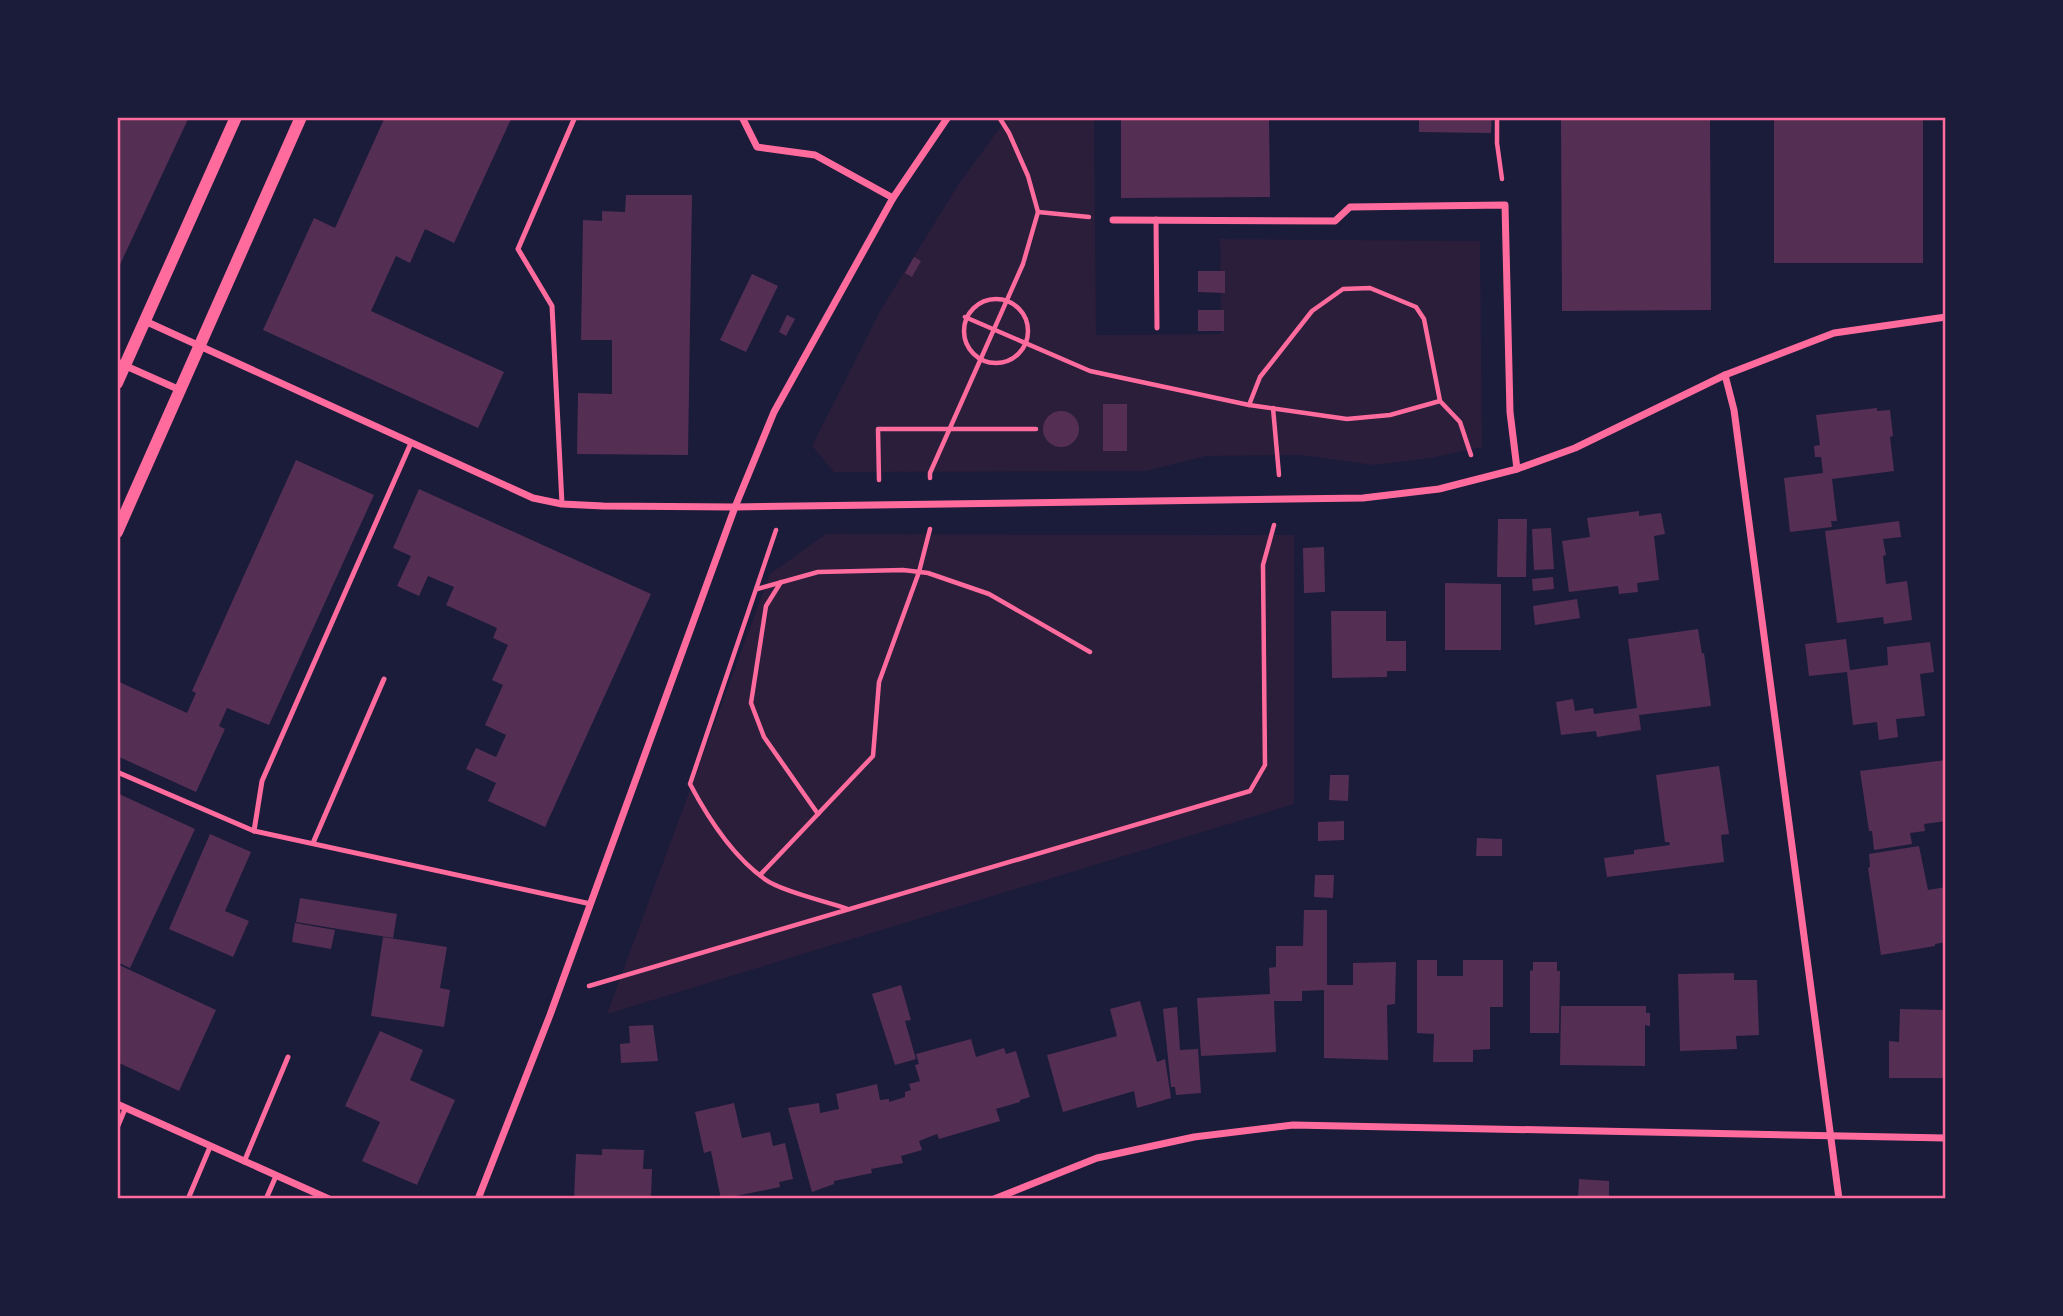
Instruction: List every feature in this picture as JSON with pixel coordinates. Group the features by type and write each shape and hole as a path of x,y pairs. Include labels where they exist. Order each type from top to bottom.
{"street":[{"path":"117,383 121,363 145,321 236,117"},
{"path":"117,532 301,117"},
{"path":"742,117 757,147 815,155 893,198"},
{"path":"478,1199 558,995 735,507 774,412 893,198 948,117"},
{"path":"1113,220 1335,221 1350,207 1505,205 1510,412 1517,469"},
{"path":"145,321 533,498 562,504 735,507 1363,498 1439,489 1517,469 1575,448 1725,374 1835,333 1946,317"},
{"path":"121,363 180,390"},
{"path":"1725,374 1734,410 1839,1199"},
{"path":"121,1107 328,1199"},
{"path":"994,1199 1097,1158 1194,1136 1293,1125 1946,1138"}],"lane":[{"path":"562,504 552,306 519,249 575,117"},
{"path":"1156,219 1157,328"},
{"path":"254,831 262,781 411,443"},
{"path":"313,844 384,679"},
{"path":"117,772 254,831 591,904"},
{"path":"244,1162 288,1057"},
{"path":"117,1128 121,1107"},
{"path":"188,1199 210,1147"},
{"path":"266,1199 276,1176"}],"path":[{"path":"928,504 930,473 1023,264 1038,212 1027,176 1009,133 999,117"},
{"path":"1497,117 1497,143 1505,205"},
{"path":"1038,212 1113,220"},
{"path":"1249,405 1260,377 1312,311 1343,289 1370,288 1416,307 1424,319 1440,401 1460,422 1479,479"},
{"path":"995,298 1007,300 1018,307 1026,318 1026,344 1018,355 1007,362 993,364 980,360 971,352 965,341 965,317 983,301 995,298"},
{"path":"965,317 1090,371 1249,405 1347,419 1390,415 1440,401"},
{"path":"880,505 878,429 1036,429"},
{"path":"760,875 873,756 879,682 919,572 937,504"},
{"path":"784,506 691,784 703,808 732,850 768,882 848,909"},
{"path":"558,995 1250,791 1265,765 1263,565 1271,535"},
{"path":"756,589 818,572 902,570 928,573 989,594 1090,652"},
{"path":"781,582 766,606 751,703 764,737 818,814"}],"shaded area":[{"path":"1008,117 1094,117 1096,335 1221,334 1220,239 1480,241 1482,447 1431,458 1374,465 1301,455 1206,456 1146,471 834,472 812,446 880,311 960,182"},
{"path":"826,534 1294,535 1294,804 607,1014 770,574"}],"building":[{"path":"117,117 189,117 117,271"},
{"path":"385,117 512,117 454,243 425,229 410,263 396,256 371,311 504,372 478,428 263,330 314,218 335,228"},
{"path":"1121,117 1269,117 1270,197 1121,198"},
{"path":"1419,117 1492,117 1491,133 1419,132"},
{"path":"1561,117 1710,117 1711,310 1562,311"},
{"path":"1774,117 1923,117 1923,263 1774,263"},
{"path":"626,195 692,195 688,455 577,454 578,393 612,394 612,340 581,340 583,220 602,221 602,211 625,212"},
{"path":"914,257 921,261 912,277 905,273"},
{"path":"1198,271 1225,271 1225,293 1198,292"},
{"path":"752,274 778,286 746,352 720,340"},
{"path":"1198,310 1224,310 1224,331 1198,331"},
{"path":"787,315 795,319 786,336 779,332"},
{"path":"1103,404 1127,404 1127,451 1103,451"},
{"path":"1877,408 1877,411 1890,410 1894,471 1832,479 1837,521 1831,521 1832,527 1790,532 1784,478 1823,473 1821,457 1815,457 1814,446 1820,445 1816,415"},
{"path":"1061,411 1074,416 1079,429 1074,442 1061,447 1048,442 1043,429 1048,416"},
{"path":"296,460 374,495 269,725 227,708 219,726 225,729 196,792 117,756 117,681 187,713 196,693 192,691"},
{"path":"419,489 651,594 545,827 488,801 496,783 466,769 476,748 496,757 506,735 485,725 503,685 492,680 508,645 493,638 497,628 446,605 454,587 428,576 419,596 397,586 411,556 393,548"},
{"path":"1639,511 1639,516 1661,513 1665,534 1654,536 1659,580 1637,583 1638,592 1619,594 1618,586 1569,592 1562,541 1590,537 1587,518"},
{"path":"1498,519 1527,519 1526,577 1497,577"},
{"path":"1899,521 1901,537 1883,539 1886,584 1907,581 1912,620 1884,624 1883,617 1837,623 1825,531"},
{"path":"1551,528 1554,569 1534,570 1532,529"},
{"path":"1324,547 1325,592 1304,593 1303,548"},
{"path":"1553,577 1554,589 1533,591 1532,579"},
{"path":"1445,583 1501,584 1501,650 1445,650"},
{"path":"1577,599 1580,618 1535,625 1533,606"},
{"path":"1331,611 1386,611 1386,641 1406,641 1406,671 1387,671 1387,677 1332,678"},
{"path":"1698,629 1711,706 1639,715 1641,730 1597,737 1596,731 1561,735 1556,702 1573,699 1575,711 1593,708 1594,714 1637,708 1628,639"},
{"path":"1846,639 1850,670 1888,665 1887,647 1930,642 1934,672 1920,674 1925,716 1896,719 1898,737 1879,740 1877,722 1853,725 1847,672 1809,676 1805,644"},
{"path":"1946,760 1946,821 1924,824 1925,831 1910,833 1912,844 1874,850 1860,771"},
{"path":"1719,766 1729,834 1721,835 1724,862 1607,877 1604,858 1670,845 1665,842 1656,775"},
{"path":"1330,775 1349,775 1348,801 1329,800"},
{"path":"117,793 195,829 130,968 117,962"},
{"path":"1344,821 1344,840 1318,841 1318,822"},
{"path":"210,834 251,852 225,911 249,921 233,957 169,929"},
{"path":"1477,838 1502,839 1502,856 1476,856"},
{"path":"1919,846 1928,890 1946,887 1946,942 1881,955 1868,868 1869,854"},
{"path":"1315,875 1334,875 1333,898 1314,897"},
{"path":"300,898 397,914 393,938 296,922"},
{"path":"1304,910 1327,910 1327,985 1353,985 1353,963 1396,962 1395,1004 1387,1005 1388,1060 1324,1058 1324,990 1302,991 1302,1001 1274,1001 1276,1052 1201,1056 1197,998 1270,994 1269,968 1276,967 1276,946 1303,946"},
{"path":"295,923 335,930 331,949 292,942"},
{"path":"383,937 447,947 440,988 450,990 444,1027 371,1016"},
{"path":"1417,960 1437,960 1437,976 1463,976 1463,960 1503,960 1503,1007 1490,1007 1490,1049 1473,1050 1473,1062 1433,1062 1434,1034 1417,1033"},
{"path":"1533,962 1557,962 1557,971 1560,971 1559,1033 1530,1033 1530,971 1533,970"},
{"path":"117,964 216,1010 179,1091 117,1062"},
{"path":"1734,973 1734,980 1757,980 1759,1035 1736,1036 1737,1049 1680,1051 1678,974"},
{"path":"901,985 911,1020 905,1021 916,1059 895,1065 872,994"},
{"path":"1140,1001 1157,1062 1165,1059 1171,1098 1137,1108 1134,1091 1063,1112 1047,1055 1117,1036 1110,1009"},
{"path":"1561,1006 1646,1006 1646,1013 1650,1013 1650,1026 1645,1025 1645,1066 1560,1065"},
{"path":"1177,1007 1180,1050 1198,1049 1201,1093 1176,1095 1175,1087 1171,1087 1163,1009"},
{"path":"1900,1009 1946,1010 1946,1078 1889,1078 1889,1041 1899,1042"},
{"path":"653,1025 658,1061 621,1063 620,1044 630,1043 629,1026"},
{"path":"380,1031 423,1050 410,1080 455,1100 417,1185 362,1161 380,1122 345,1106"},
{"path":"971,1039 976,1057 1004,1048 1006,1054 1016,1051 1030,1097 996,1109 1000,1121 939,1139 937,1134 919,1141 922,1150 901,1156 903,1163 871,1169 872,1173 834,1181 834,1184 812,1192 788,1108 819,1103 820,1113 839,1109 836,1094 877,1084 880,1100 889,1099 889,1102 905,1097 905,1092 911,1090 909,1084 920,1081 915,1065 919,1064 916,1054"},
{"path":"734,1103 742,1138 770,1132 773,1146 785,1143 793,1179 779,1182 780,1187 721,1199 711,1151 704,1153 695,1112"},
{"path":"602,1149 644,1150 643,1169 652,1169 651,1199 574,1199 576,1154 602,1155"},
{"path":"1579,1179 1609,1181 1609,1196 1627,1199 1578,1199"}]}
